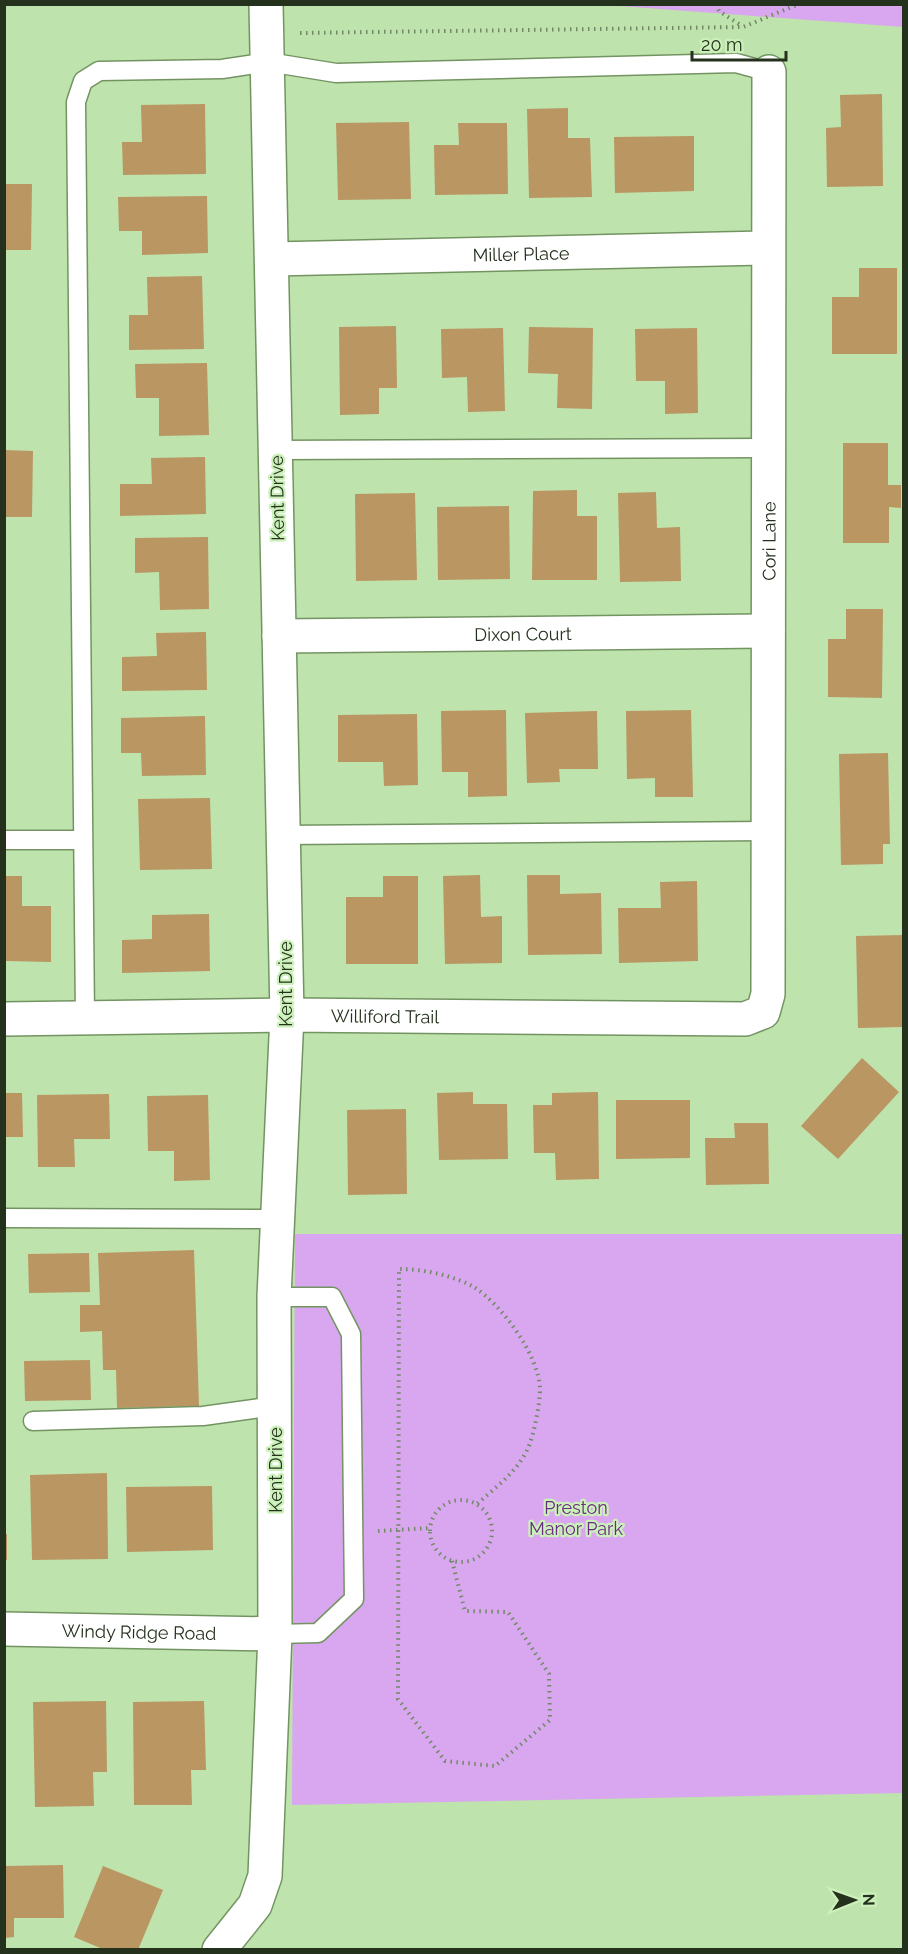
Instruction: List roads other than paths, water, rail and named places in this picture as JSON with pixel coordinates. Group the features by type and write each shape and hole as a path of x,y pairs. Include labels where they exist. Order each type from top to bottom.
{"street":[{"name":"Kent Drive","path":"219,1950 255,1905 265,1876 275,1634 274,1297 287,1015 266,4"},
{"name":"Cori Lane","path":"764,1012 768,994 769,72"},
{"name":"Miller Place","path":"273,258 768,248"},
{"name":"Dixon Court","path":"279,636 768,631"},
{"name":"Williford Trail","path":"4,1019 287,1015 745,1019 764,1012"},
{"name":"Windy Ridge Road","path":"4,1629 275,1634"}],"lane":[{"path":"85,1018 76,102 83,81 99,71 222,69 268,62 336,74 736,63 769,72"},
{"path":"276,450 768,448"},
{"path":"284,835 768,831"},
{"path":"4,840 83,840"},
{"path":"4,1218 278,1219"},
{"path":"274,1297 332,1297 351,1334 354,1599 318,1633 275,1634"},
{"path":"33,1420 203,1416 274,1406"}],"park label":[{"name":"Preston Manor Park","path":"576,1517"}]}
